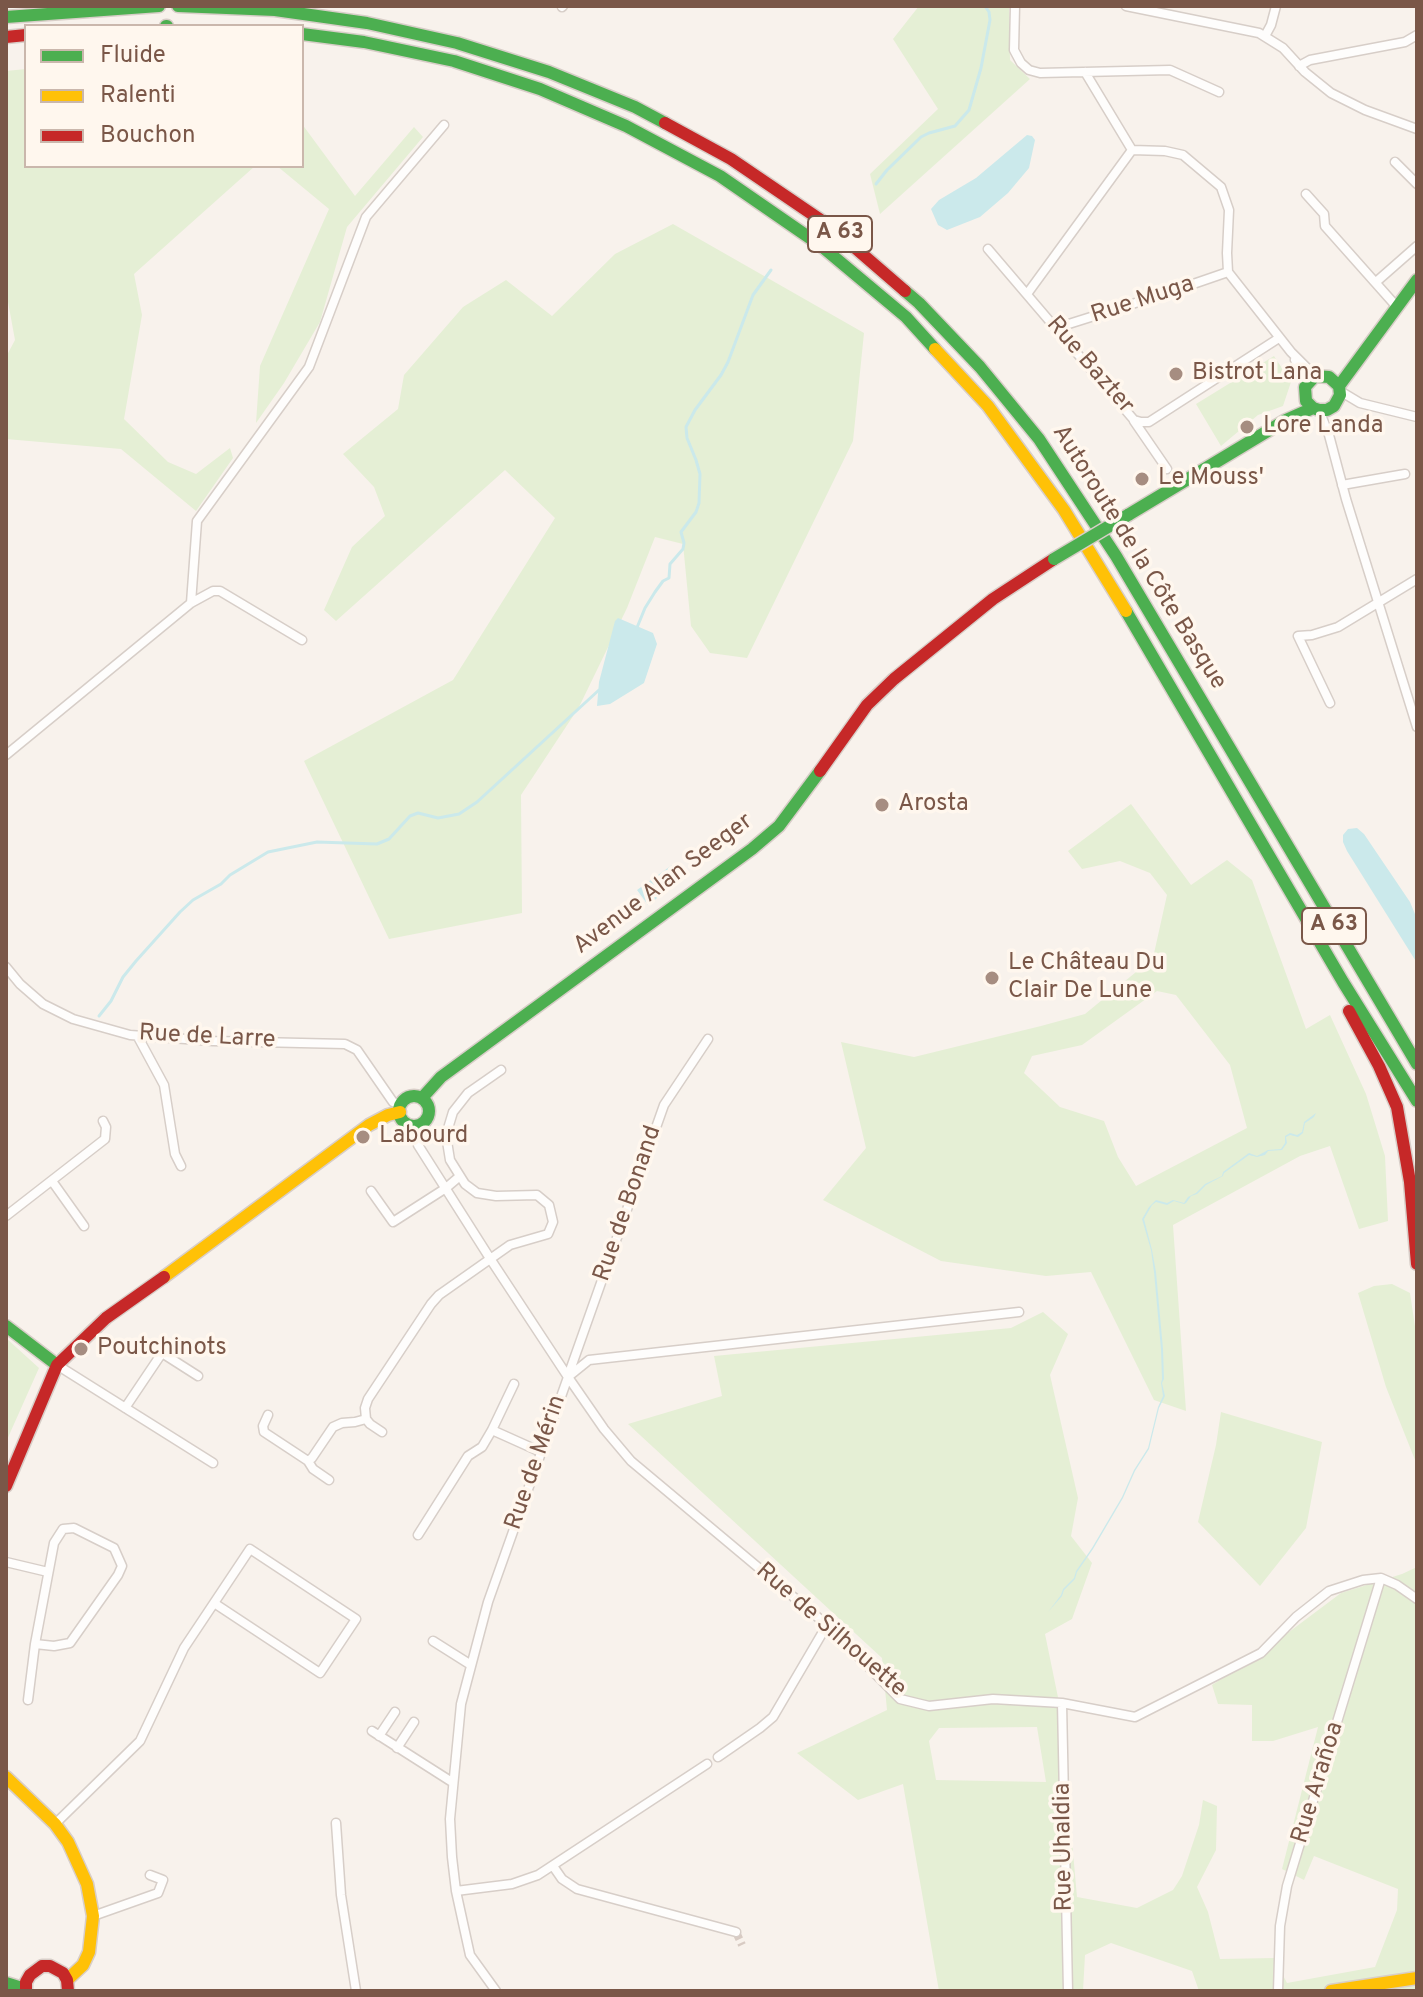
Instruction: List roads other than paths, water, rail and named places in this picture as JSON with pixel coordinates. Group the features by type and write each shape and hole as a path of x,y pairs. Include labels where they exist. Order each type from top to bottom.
{"main road":[{"path":"6,17 159,6"},
{"name":"Autoroute de la Côte Basque","path":"178,6 275,10 367,23 457,43 549,72 635,107 731,159 831,227 919,303 980,367 1039,439 1116,556 1417,1064"},
{"name":"Autoroute de la Côte Basque","path":"304,34 364,42 454,61 540,89 626,126 720,176 820,245 906,317 988,406 1064,510 1100,566 1343,982 1417,1101"},
{"path":"1286,420 1328,395 1417,280"},
{"path":"1286,420 1305,397 1307,383 1311,379 1328,395"},
{"path":"1305,397 1328,395"},
{"name":"Avenue Alan Seeger","path":"422,1098 441,1077 779,826 867,705 894,679 993,599 1286,420"},
{"path":"1343,982 1347,1007 1397,1107 1410,1182 1417,1264"},
{"path":"6,1486 50,1379 57,1365 75,1346 106,1318 369,1125 400,1108 404,1100 412,1096 422,1098 428,1105 429,1115 423,1123 414,1126 402,1120 400,1108"},
{"path":"6,1326 57,1365"},
{"path":"6,1777 55,1824 68,1842 87,1884 93,1916 89,1952 70,1987 57,1968 50,1966 35,1969 26,1990 6,1983"},
{"path":"1331,1991 1417,1978"}],"street":[{"path":"1015,6 1014,50 1029,70 1040,73 1170,70 1219,92"},
{"path":"1126,6 1232,26 1265,36 1283,48 1331,93 1365,110 1417,129"},
{"path":"1265,36 1276,6"},
{"path":"1299,66 1310,60 1405,42 1417,35"},
{"path":"1085,72 1132,150 1183,155 1221,187 1229,210 1228,272 1328,395 1329,435 1342,485 1417,727"},
{"path":"191,603 197,521 309,367 366,217 444,125"},
{"name":"Rue Bazter","path":"1027,294 1132,150"},
{"path":"1395,162 1417,184"},
{"path":"1306,194 1324,214 1325,226 1397,307"},
{"path":"1376,282 1417,246"},
{"name":"Rue Bazter","path":"988,249 1134,420 1149,422 1279,338"},
{"name":"Rue Muga","path":"1056,328 1228,272"},
{"path":"1291,352 1307,383"},
{"path":"1328,395 1417,417"},
{"path":"1134,420 1167,469"},
{"path":"1342,485 1405,474"},
{"path":"1330,703 1298,636 1338,627 1417,579"},
{"path":"6,755 191,603 213,591 220,591 302,640"},
{"name":"Rue de Larre","path":"6,967 43,1004 73,1019 138,1037 345,1044 357,1050 400,1108"},
{"path":"138,1037 164,1085 175,1154 181,1166"},
{"name":"Rue de Bonand","path":"568,1377 664,1105 708,1039"},
{"path":"382,1432 366,1419 368,1399 431,1304 439,1295 510,1245 548,1234 553,1222 549,1205 537,1195 477,1193 465,1184 450,1160 446,1135 453,1112 468,1093 501,1070"},
{"path":"6,1216 105,1139 103,1121"},
{"name":"Rue de Silhouette","path":"414,1126 418,1145 491,1260 604,1429 631,1461 827,1625 900,1699 929,1706 993,1699 1062,1703 1135,1717 1261,1653 1296,1617 1329,1591 1363,1580 1381,1578"},
{"path":"371,1191 393,1222 460,1176"},
{"path":"52,1181 84,1226"},
{"name":"Rue de Mérin","path":"496,1991 470,1955 456,1891 450,1819 461,1704 488,1602 568,1377 589,1360 1019,1312"},
{"path":"125,1408 162,1353 198,1376"},
{"path":"57,1365 213,1463"},
{"path":"418,1535 468,1456 482,1447 514,1384"},
{"path":"268,1415 264,1432 308,1461 313,1469 329,1480"},
{"path":"308,1461 333,1427 366,1419"},
{"path":"492,1430 541,1452"},
{"path":"28,1700 35,1644 54,1543 63,1529 74,1528 114,1548 122,1566 118,1575 70,1643 54,1646 35,1644"},
{"path":"55,1824 140,1741 184,1648 214,1603 250,1549 356,1619 320,1673 214,1603"},
{"path":"6,1562 48,1572"},
{"path":"1381,1578 1417,1599"},
{"name":"Rue Arañoa","path":"1278,1991 1280,1926 1287,1886 1381,1578"},
{"path":"718,1757 773,1717 827,1625"},
{"path":"433,1641 471,1665"},
{"name":"Rue Uhaldia","path":"1062,1703 1068,1991"},
{"path":"395,1712 375,1733 452,1782"},
{"path":"397,1748 414,1722"},
{"path":"456,1891 526,1880 553,1866 707,1764"},
{"path":"336,1823 341,1895 356,1991"},
{"path":"553,1866 562,1879 577,1889 736,1932"},
{"path":"93,1916 158,1893 163,1880 150,1875"}],"water":[{"path":"1027,135 1035,140 1029,168 1008,193 980,217 947,230 938,225 931,209 939,200 976,178"},
{"path":"618,618 653,633 657,644 644,683 610,704 597,706 599,682"},
{"path":"1357,828 1410,902 1417,919 1417,963 1343,842 1343,835 1348,829"},
{"path":"672,865 682,879 648,905 637,890"},
{"path":"1316,1113 1305,1123 1303,1133 1298,1137 1286,1137 1287,1143 1282,1150 1268,1151 1257,1157 1249,1155 1223,1176 1191,1196 1186,1203 1184,1204 1174,1201 1167,1205 1156,1202 1144,1219 1156,1272 1165,1396 1149,1449 1123,1498 1075,1579 1048,1612 1063,1589 1074,1578 1076,1571 1122,1497 1134,1470 1148,1448 1158,1407 1163,1396 1161,1383 1161,1349 1154,1272 1142,1219 1149,1207 1156,1200 1167,1203 1173,1200 1184,1203 1188,1197 1205,1184 1222,1176 1223,1172 1249,1153 1257,1156 1268,1150 1281,1149 1285,1136 1302,1132 1304,1122"}],"waterway":[{"path":"876,184 921,137 955,126 969,110 990,20 985,6"},
{"path":"636,630 655,592 669,578 670,564 683,549 681,532 699,503 700,474 686,427 721,375 753,295 771,270"},
{"path":"99,1016 123,977 180,912 230,875 268,852 317,842 377,844 389,839 410,816 418,813 438,818 459,814 477,802 599,690"}],"tunnel":[{"path":"736,1932 742,1945"}],"place":[{"name":"Bistrot Lana","path":"1176,374"},
{"name":"Lore Landa","path":"1247,427"},
{"name":"Le Mouss'","path":"1142,479"},
{"name":"Arosta","path":"882,805"},
{"name":"Le Château Du Clair De Lune","path":"992,978"},
{"name":"Labourd","path":"363,1137"},
{"name":"Poutchinots","path":"81,1349"}]}
